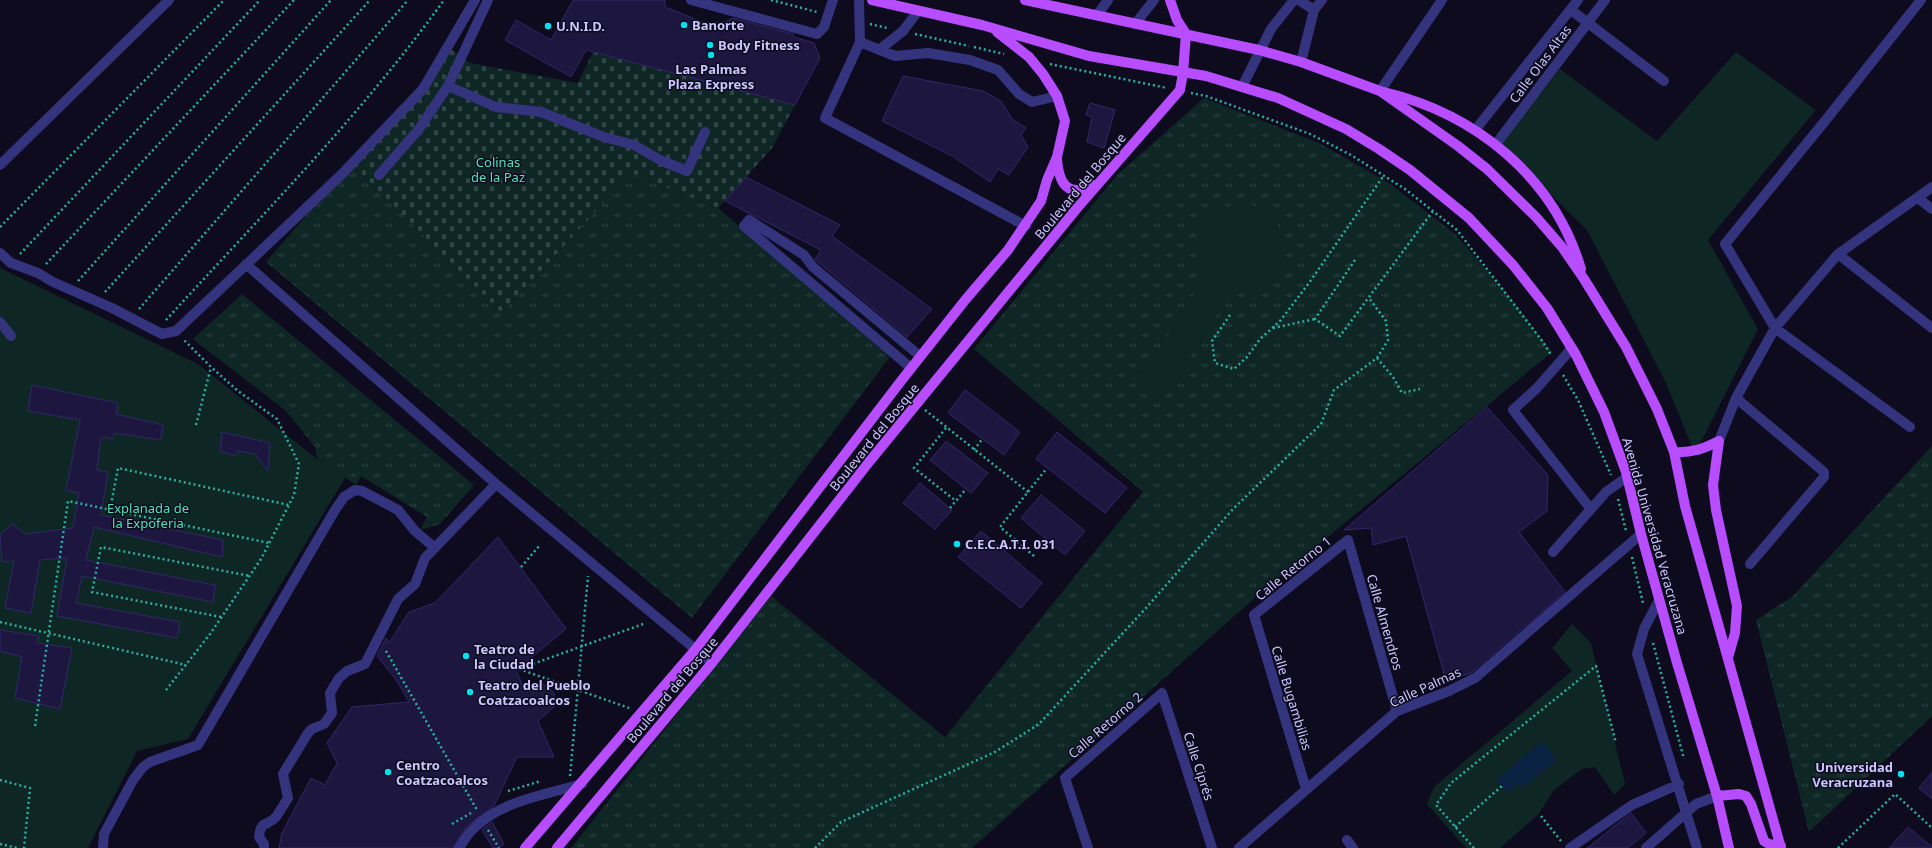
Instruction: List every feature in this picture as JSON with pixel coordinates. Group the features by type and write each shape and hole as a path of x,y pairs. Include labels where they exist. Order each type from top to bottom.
{"main road":[{"name":"Avenida Universidad Veracruzana","path":"872,0 993,29 1089,56 1206,76 1278,98 1346,130 1404,165 1440,192 1469,218 1514,265 1547,308 1572,348 1604,412 1627,477 1659,600 1703,753 1717,796 1729,848"},
{"path":"1025,0 1259,50 1301,62 1380,91 1430,105 1476,129 1496,144 1521,168 1543,194 1562,223 1576,251 1584,279"},
{"path":"1170,0 1177,20 1186,34"},
{"name":"Boulevard del Bosque","path":"525,848 582,784 641,712 695,650 920,356 1008,250 1026,226 1041,201 1047,180 1057,157 1065,121 1057,96 1044,74 1032,60 993,29"},
{"name":"Boulevard del Bosque","path":"557,848 712,663 917,403 1097,184 1180,90 1184,73 1186,34"},
{"path":"1380,91 1458,146 1516,196 1562,247 1584,279 1626,347 1657,409 1674,452 1685,506 1781,847 1764,841 1751,804 1746,796 1739,794 1717,796"},
{"path":"1057,157 1060,179 1066,187 1073,191 1083,191 1097,184"},
{"path":"1674,452 1689,453 1702,450 1720,441"},
{"path":"1720,441 1713,485 1716,510 1737,606 1735,633 1728,658"}],"street":[{"path":"0,165 169,0"},
{"path":"0,252 11,263 38,273 53,282 71,289 162,334 176,331 341,175 423,89 475,0"},
{"path":"379,175 419,129 448,86 488,0"},
{"path":"691,0 817,34 824,27 833,0"},
{"path":"860,0 860,42 825,118 1026,226"},
{"path":"1097,15 1108,0"},
{"path":"1135,24 1154,0"},
{"path":"1242,87 1271,28 1294,0"},
{"path":"1299,0 1314,10"},
{"path":"1301,62 1314,10 1322,0"},
{"path":"1380,91 1442,0"},
{"name":"Calle Olas Altas","path":"1476,129 1578,0"},
{"name":"Calle Olas Altas","path":"1496,144 1605,0"},
{"path":"1910,427 1775,328 1724,244 1829,116 1921,0"},
{"path":"1570,10 1664,81"},
{"path":"879,50 903,31 918,11"},
{"path":"860,42 895,56 928,54 970,60 998,70 1018,94 1032,102 1057,96"},
{"path":"448,86 496,107 541,112 604,137 634,145 660,160 687,171 705,132"},
{"path":"1720,441 1736,398 1775,328 1838,254 1918,198 1932,186"},
{"path":"1918,198 1932,209"},
{"path":"911,368 744,226 749,220 804,255 813,267 920,356"},
{"path":"1838,254 1932,328"},
{"path":"246,264 496,484 712,663"},
{"path":"823,292 831,281"},
{"path":"855,320 864,309"},
{"path":"0,322 11,336"},
{"path":"1572,348 1556,364 1537,388 1513,410 1590,508"},
{"path":"1736,398 1824,472 1824,477 1750,564"},
{"path":"1553,552 1590,508 1627,477"},
{"path":"264,848 264,844 259,837 260,830 263,824 276,816 288,798 283,774 308,733 312,729 324,724 332,713 330,693 340,678 347,671 365,664 398,600 415,584 425,558 496,484"},
{"path":"103,848 104,834 133,780 143,767 150,762 198,745 344,497 355,490 374,496 398,510 415,531 435,548"},
{"name":"Calle Palmas","path":"1239,848 1306,788 1397,711 1449,691 1475,678 1641,534"},
{"name":"Calle Retorno 1","path":"1254,615 1348,540"},
{"name":"Calle Almendros","path":"1348,540 1397,711"},
{"path":"1659,600 1644,629 1637,654 1679,784 1697,848"},
{"name":"Calle Bugambilias","path":"1254,615 1306,788"},
{"name":"Calle Retorno 2","path":"1088,848 1065,778 1162,692"},
{"name":"Calle Ciprés","path":"1162,692 1212,848"},
{"path":"459,848 471,831 492,814 524,800 582,784"},
{"path":"1566,845 1632,805 1679,784"},
{"path":"1646,848 1696,804 1717,796"}],"path":[{"path":"0,227 224,0"},
{"path":"11,263 260,0"},
{"path":"38,273 294,0"},
{"path":"71,289 331,0"},
{"path":"96,302 370,0"},
{"path":"130,319 408,0"},
{"path":"156,331 363,103 413,44 444,0"},
{"path":"771,0 829,15"},
{"path":"860,22 1009,55"},
{"path":"1032,60 1206,96 1310,134 1351,155 1384,175 1405,189 1457,230 1543,342 1578,400 1615,486 1648,622"},
{"path":"1230,315 1212,341 1215,363 1234,369 1273,328 1309,283 1384,175"},
{"path":"1316,319 1340,336 1433,211"},
{"path":"1273,328 1316,319 1355,260"},
{"path":"815,848 841,822 995,752 1038,724 1146,608 1233,509 1321,424 1334,390 1377,358 1388,340 1386,321 1369,298"},
{"path":"166,690 186,665 250,576 289,506 294,494 300,464 277,420 238,391 211,367 176,331"},
{"path":"1377,358 1393,377 1402,393 1420,389"},
{"path":"196,426 211,367"},
{"path":"917,403 946,428 1028,492"},
{"path":"946,428 914,468 956,501"},
{"path":"974,450 983,438"},
{"path":"110,510 118,468 289,506"},
{"path":"1034,556 1000,528 1047,468"},
{"path":"950,508 966,489"},
{"path":"35,726 68,501 269,543"},
{"path":"521,567 540,545"},
{"path":"221,617 92,592 101,547 250,576"},
{"path":"570,777 590,562"},
{"path":"641,712 519,669 658,619"},
{"path":"0,622 186,665"},
{"path":"1653,642 1686,767"},
{"path":"385,651 499,848"},
{"path":"1474,848 1436,804 1451,784 1596,666 1616,743"},
{"path":"0,780 30,788 24,848"},
{"path":"1455,827 1502,786"},
{"path":"1838,848 1895,794 1932,828"},
{"path":"1541,816 1566,845"},
{"path":"0,844 18,848"}],"green space":[{"name":"Colinas de la Paz","path":"448,47 470,63 578,83 593,52 795,105 772,148 718,208 631,173 502,313 351,164 396,116"},
{"path":"1736,52 1816,110 1708,240 1758,329 1695,454 1666,383 1587,230 1499,144 1560,69 1657,141"},
{"path":"1204,98 1319,143 1389,183 1455,234 1504,290 1552,352 1266,588 972,848 571,848 771,596 945,737 1143,492 974,349 1117,175"},
{"path":"351,164 502,313 631,173 718,208 890,357 692,618 266,262"},
{"path":"1242,203 1264,210 1270,214 1277,223 1285,243 1283,265 1271,283 1261,289 1250,292 1231,293 1159,405 1135,387 1205,276 1200,268 1195,250 1199,229 1204,221 1220,209"},
{"name":"Explanada de la Expoferia","path":"0,268 198,364 317,459 345,478 188,739 137,751 88,848 0,848"},
{"path":"242,294 474,485 440,524 420,530 427,517 361,476 356,485 317,459 315,447 286,411 193,339"},
{"path":"1932,446 1932,716 1809,832 1756,620 1793,596"},
{"path":"1572,624 1591,643 1625,784 1614,795 1595,767 1582,769 1554,790 1538,815 1500,848 1466,848 1427,804 1434,787 1572,671 1552,648"}],"water":[{"path":"1542,741 1557,760 1523,788 1518,783 1507,792 1496,780"}],"building":[{"name":"Las Palmas Plaza Express","path":"573,0 665,0 665,7 705,23 725,22 733,18 793,34 794,37 814,43 820,58 795,105 586,50 571,77 505,40 516,20 551,40"},
{"path":"903,76 983,91 1001,101 1012,119 1026,128 1021,135 1028,147 1009,175 998,169 990,182 954,157 882,121"},
{"path":"1090,103 1115,110 1104,148 1087,142 1092,117 1086,115"},
{"path":"746,177 840,225 832,236 932,309 907,337 815,259 821,250 725,201"},
{"path":"32,385 118,403 116,414 163,425 161,440 114,433 113,439 101,437 97,470 108,472 101,515 223,540 222,557 94,527 86,560 215,585 213,602 82,576 76,603 180,622 177,638 57,616 67,558 40,560 31,613 5,608 14,561 2,562 0,534 13,524 25,534 73,528 79,493 66,490 80,420 28,411"},
{"path":"965,390 1020,432 1004,455 948,413"},
{"path":"1487,407 1548,475 1547,511 1519,532 1565,592 1471,673 1446,681 1406,536 1373,545 1371,528 1344,530"},
{"path":"222,432 270,443 268,471 255,454 238,451 236,456 220,451"},
{"path":"1057,432 1127,488 1105,513 1036,459"},
{"path":"946,441 988,473 971,493 930,460"},
{"path":"920,483 952,510 935,529 903,503"},
{"path":"1041,495 1085,531 1065,555 1021,518"},
{"path":"981,531 1042,583 1021,608 958,557"},
{"path":"498,537 566,629 516,670 524,689 534,684 542,684 549,687 554,693 554,707 538,721 554,757 517,757 494,806 467,826 453,848 279,848 282,833 311,778 325,785 337,763 327,743 352,707 409,702 397,681 377,656 386,638 389,643 409,612 435,603"},
{"path":"0,630 39,636 37,643 72,648 60,709 15,698 22,657 0,651"},
{"path":"1932,772 1932,799 1919,788"},
{"path":"1631,813 1646,833 1628,848 1587,848"},
{"path":"492,822 504,844 498,848 493,848 482,830"},
{"path":"1908,827 1932,847 1932,848 1889,848"}],"place":[{"name":"Banorte","path":"684,25"},
{"name":"U.N.I.D.","path":"548,26"},
{"name":"Body Fitness","path":"710,45"},
{"name":"Las Palmas Plaza Express","path":"711,55"},
{"name":"C.E.C.A.T.I. 031","path":"957,544"},
{"name":"Teatro de la Ciudad","path":"466,656"},
{"name":"Teatro del Pueblo Coatzacoalcos","path":"470,692"},
{"name":"Centro Coatzacoalcos","path":"388,772"},
{"name":"Universidad Veracruzana","path":"1901,774"}]}
